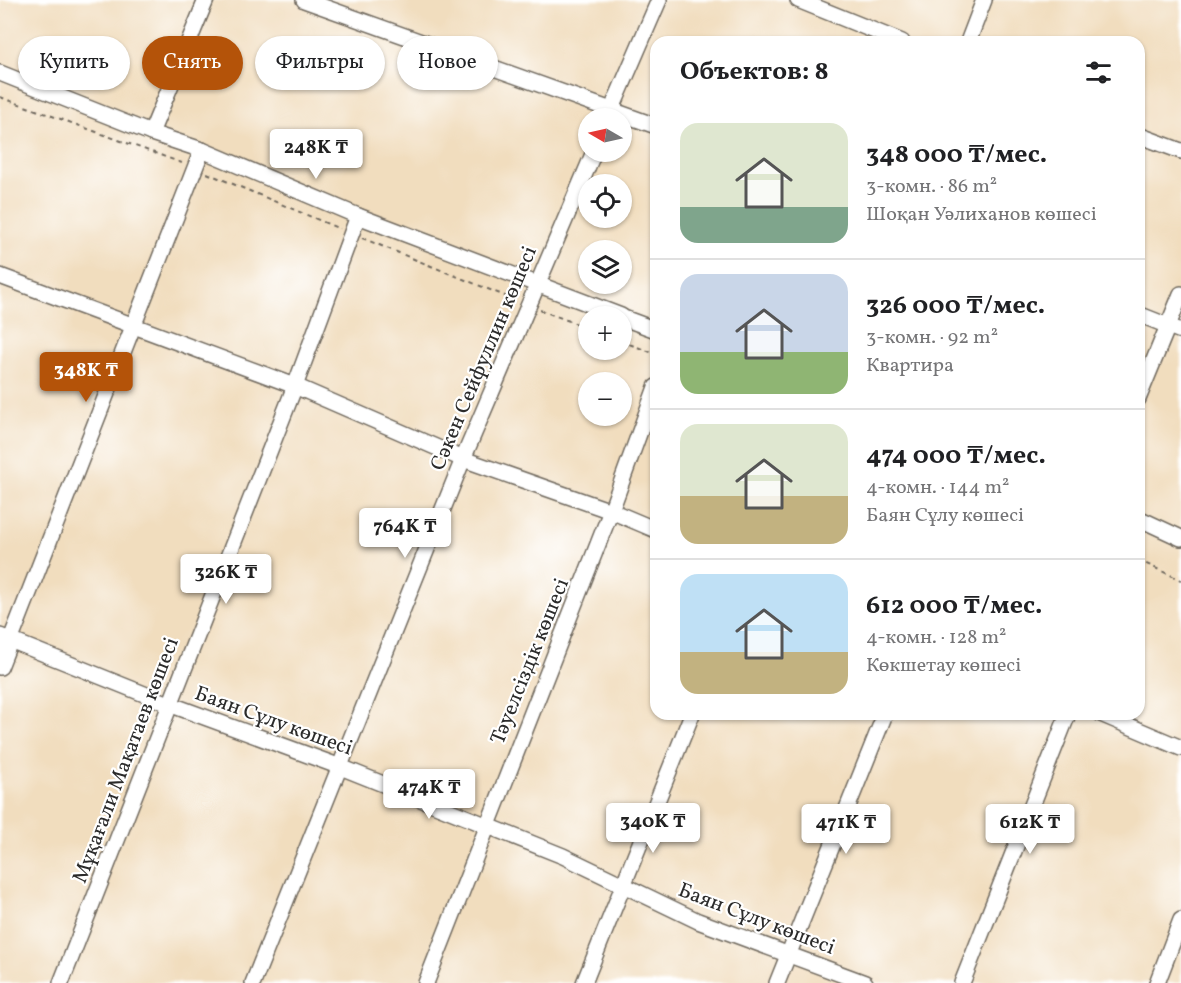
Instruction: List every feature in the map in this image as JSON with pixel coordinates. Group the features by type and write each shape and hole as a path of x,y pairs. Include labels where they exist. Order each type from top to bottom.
{"street":[{"path":"151,133 206,0"},
{"path":"304,0 594,108"},
{"path":"613,108 659,0"},
{"path":"798,0 887,36"},
{"path":"970,36 984,0"},
{"path":"0,73 151,133 202,150 358,216 594,306"},
{"path":"632,120 650,124"},
{"path":"1145,138 1181,151"},
{"path":"0,667 5,638 134,326 202,150"},
{"name":"Сәкен Сейфуллин көшесі","path":"253,983 338,766 463,459 590,162"},
{"name":"Мұқағали Мақатаев көшесі","path":"61,983 295,386 358,216"},
{"path":"0,276 295,386 463,459 611,511 650,527"},
{"path":"1145,386 1175,328 1181,294"},
{"path":"1145,317 1175,328"},
{"path":"632,321 650,328"},
{"name":"Тәуелсіздік көшесі","path":"426,983 611,511 650,404"},
{"path":"1145,521 1181,538"},
{"name":"Баян Сұлу көшесі","path":"5,638 169,704 338,766 563,856 698,921 789,952 865,983"},
{"path":"584,983 690,720"},
{"path":"777,983 883,720"},
{"path":"962,983 1066,720"},
{"path":"1115,720 1181,748"},
{"path":"1157,983 1181,920"}],"path":[{"path":"0,97 196,168 351,234 578,324"},
{"path":"632,345 650,352"},
{"path":"1145,563 1181,579"}]}
